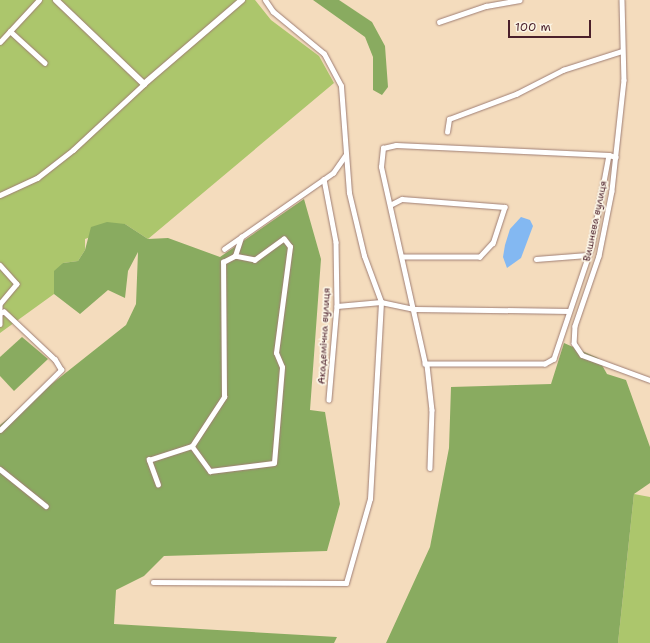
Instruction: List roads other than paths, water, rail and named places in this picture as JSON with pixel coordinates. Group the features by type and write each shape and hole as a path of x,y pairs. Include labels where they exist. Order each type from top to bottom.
{"street":[{"path":"0,42 38,0"},
{"path":"56,0 144,84"},
{"path":"0,195 37,178 73,150 144,84 242,0"},
{"path":"153,582 346,583 370,499 381,302 364,256 345,156 343,100 334,68 324,54 273,12 265,0"},
{"path":"438,22 486,6 519,0"},
{"name":"Вишнева вулиця","path":"622,0 622,51 624,80 616,157 599,256 575,326 574,343 582,355 620,367 635,377 650,380"},
{"path":"10,31 45,63"},
{"path":"447,132 449,119 516,94 563,70 622,51"},
{"path":"430,468 432,410 427,365 381,167 383,148 389,144 609,155 616,157"},
{"path":"427,365 545,364 557,354 569,311 597,226 609,155"},
{"path":"224,249 324,179 345,156"},
{"name":"Академічна вулиця","path":"324,179 336,242 337,306 329,400"},
{"path":"390,205 402,199 505,207 493,243 480,257 403,257"},
{"path":"236,256 241,236"},
{"path":"158,485 149,460 192,446 224,397 223,262 236,256 255,260 284,239 290,247 276,353 282,367 274,462 210,471 192,446"},
{"path":"536,259 587,255"},
{"path":"0,265 18,284 0,304 0,324"},
{"path":"337,306 381,302 415,309 569,311"},
{"path":"0,430 61,370 55,360 4,312 1,313"},
{"path":"0,469 46,506"}],"water":[{"path":"521,217 530,220 533,226 521,258 507,268 503,257 505,245 510,229"}]}
